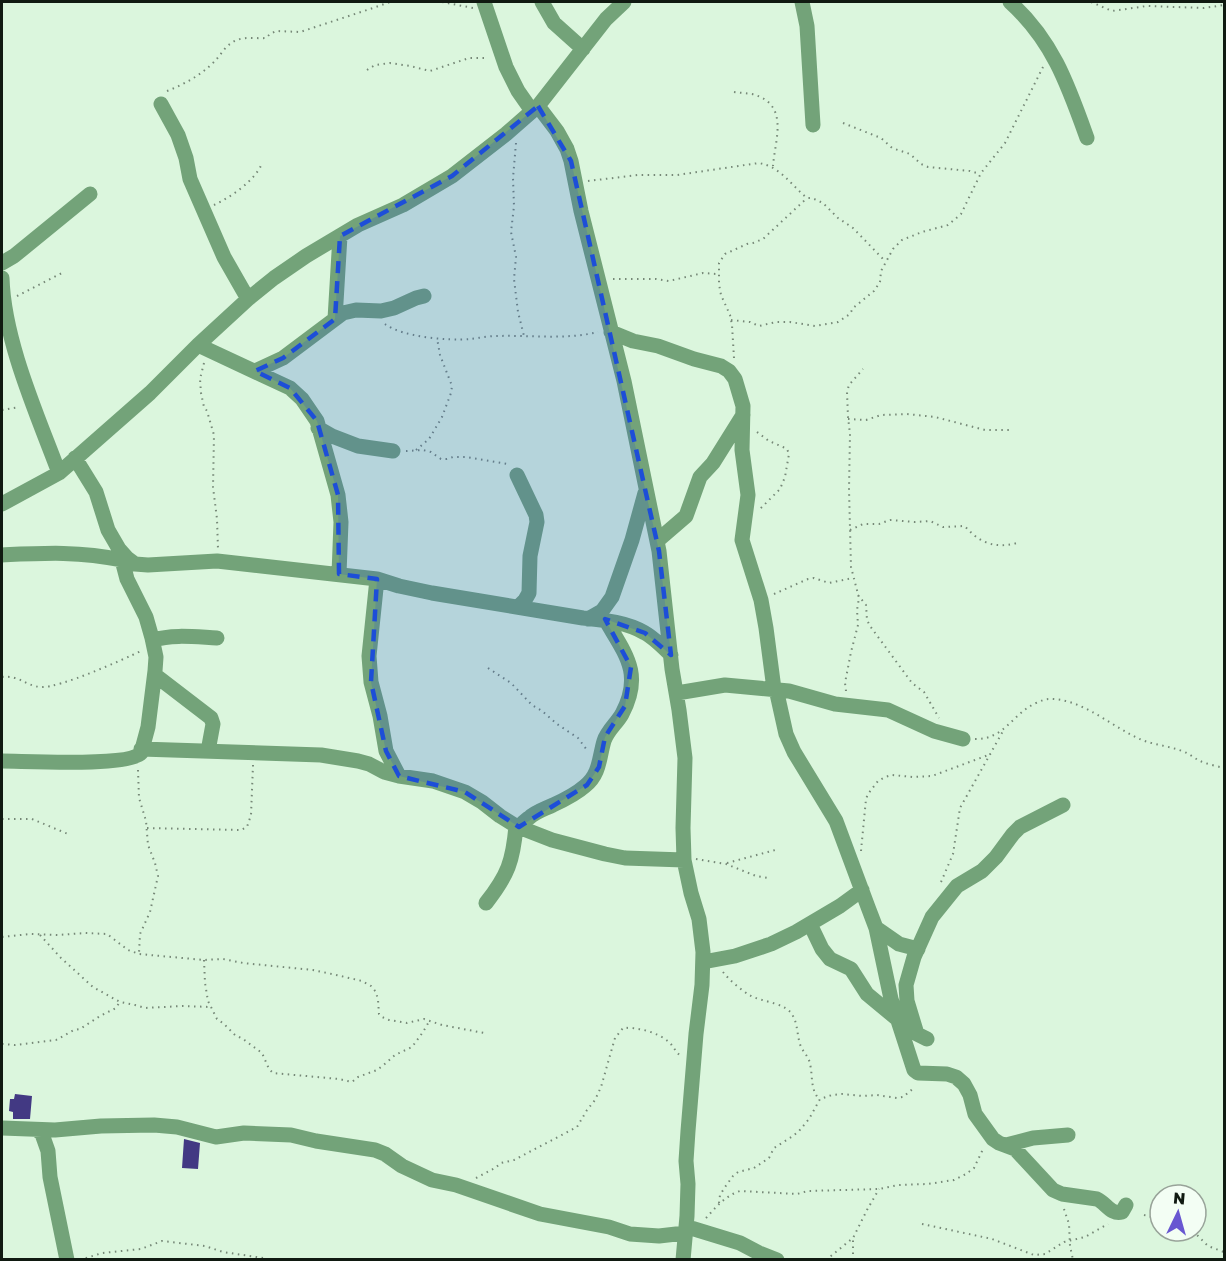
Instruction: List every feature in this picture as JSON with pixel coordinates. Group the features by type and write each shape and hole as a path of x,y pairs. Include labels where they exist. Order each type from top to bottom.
{"street":[{"path":"542,2 554,23 583,49"},
{"path":"2,504 59,473 202,347 248,299 274,278 358,225 403,205 452,176 506,134 535,109 606,19 624,2"},
{"path":"802,2 807,26 813,125"},
{"path":"1010,2 1035,27 1051,51 1068,84 1087,138"},
{"path":"485,6 503,58 518,91 557,131 571,161 580,211 624,381 657,541 685,758 684,859 699,919 703,952 708,961 702,985 693,1066 687,1151 688,1231 682,1260"},
{"path":"161,104 178,135 190,179 224,257 248,299"},
{"path":"2,263 14,256 90,194"},
{"path":"335,319 340,236"},
{"path":"2,278 4,303 19,364 59,473"},
{"path":"255,371 283,358 343,313 356,310 381,311 424,296"},
{"path":"610,326 633,341 658,346 721,366 735,379 742,398 744,419 742,450 748,495 742,540 761,600 775,689 786,734 836,821 876,928 891,999 914,1070 918,1073 947,1074 956,1077 964,1084 970,1095 975,1114 989,1133 999,1143 1015,1149 1053,1190 1062,1194 1097,1199 1112,1212 1122,1209"},
{"path":"202,347 290,388 302,399 317,421 338,495 339,574"},
{"path":"657,541 686,516 700,477 713,463 744,419"},
{"path":"318,428 358,447 393,451"},
{"path":"75,458 96,492 108,530 122,556 127,579 146,617 153,641 156,657 155,675 148,727 140,753"},
{"path":"517,475 536,515 537,522 531,550 529,593 518,606"},
{"path":"588,618 602,611 612,597 646,490"},
{"path":"2,555 71,553 122,556 135,564 148,565 217,561 377,579 399,586 636,628 671,655"},
{"path":"377,579 369,656 371,682 386,751 399,776"},
{"path":"486,903 505,877 514,848 517,827 529,817 586,785 595,776 605,737 625,706 633,678 631,667 627,655 606,621"},
{"path":"153,641 162,637 217,638"},
{"path":"155,675 211,718 213,724 208,751"},
{"path":"677,693 725,685 775,689 846,706 888,710 934,730 963,739"},
{"path":"2,761 103,761 131,759 140,753 208,751 342,757 369,764 384,772 433,781 465,792 517,827 552,840 625,858 684,859"},
{"path":"927,1039 917,1034 906,992 910,969 932,917 957,886 982,871 1020,827 1063,805"},
{"path":"708,961 735,956 771,944 810,924 862,890"},
{"path":"810,924 822,949 830,959 851,969 867,994 898,1019"},
{"path":"876,928 899,944 918,949"},
{"path":"2,1128 37,1130 153,1125 177,1127 216,1137 244,1133 291,1135 375,1150 432,1180 460,1186 540,1214 609,1227 630,1234 658,1236 688,1231 740,1243 777,1260"},
{"path":"37,1130 42,1134 48,1151 50,1177 67,1260"},
{"path":"1006,1145 1033,1138 1068,1135"}],"path":[{"path":"161,104 167,91 203,72 216,61 229,44 237,40 248,37 266,38 276,31 300,32 390,2"},
{"path":"442,2 485,6"},
{"path":"1091,2 1112,11 1147,6 1204,8 1224,5"},
{"path":"731,320 750,322 759,326 790,322 815,326 838,322 850,314 861,300 874,291 880,282 885,261 902,240 948,225 961,214 980,174 1005,143 1051,51"},
{"path":"367,69 375,65 390,63 430,71 469,58 503,58"},
{"path":"734,92 763,98 776,113 778,130 772,166"},
{"path":"843,123 881,138 892,148 910,153 921,164 928,167 980,174"},
{"path":"516,144 511,232 516,257 514,279 518,312 524,336"},
{"path":"204,210 224,200 257,175 262,163"},
{"path":"576,183 628,176 676,175 759,163 772,166 807,198 823,203 838,218 853,228 885,261"},
{"path":"735,379 731,320 721,295 719,263 725,254 763,239 807,198"},
{"path":"4,303 64,272"},
{"path":"598,279 669,281 703,273 718,274"},
{"path":"369,310 392,329 437,338 468,339 496,336 588,334 610,326"},
{"path":"416,450 429,439 442,417 451,393 452,386 440,355 437,338"},
{"path":"202,347 201,393 214,435 213,486 217,519 217,561"},
{"path":"846,706 845,683 858,625 858,595 851,567 850,434 847,392 849,385 863,369"},
{"path":"2,410 34,406"},
{"path":"848,419 866,420 881,415 907,414 935,417 985,430 1011,430"},
{"path":"743,530 780,489 785,477 789,454 787,449 769,441 744,419"},
{"path":"393,451 423,450 441,459 466,457 507,464 517,475"},
{"path":"850,530 863,524 879,524 890,520 930,521 943,527 964,526 972,535 995,546 1017,543"},
{"path":"761,600 808,579 814,578 829,583 853,578"},
{"path":"858,595 866,604 867,620 870,626 912,683 924,692 942,722"},
{"path":"2,677 18,678 33,686 58,685 140,652 153,641"},
{"path":"488,668 511,683 532,705 578,738 600,763"},
{"path":"963,739 983,739 999,733 1026,708 1047,698 1069,702 1142,740 1183,751 1200,761 1224,768"},
{"path":"940,890 953,854 960,808 1004,729"},
{"path":"139,954 140,934 150,912 158,876 148,845 147,828 139,798 137,781 140,753"},
{"path":"147,828 241,830 247,827 251,816 254,753"},
{"path":"861,856 867,794 878,781 892,775 932,776 991,754"},
{"path":"2,819 32,819 68,834"},
{"path":"724,864 779,849"},
{"path":"684,859 724,864 768,878"},
{"path":"2,937 108,934 128,950 139,954 204,960 236,960 243,963 314,970 351,978 371,986 376,992 378,1010 382,1017 401,1023 424,1019 484,1033"},
{"path":"40,935 93,987 120,1002 145,1008 211,1007"},
{"path":"204,960 207,995 220,1022 262,1053 273,1073 355,1081 358,1077 377,1070 395,1055 412,1047 430,1020"},
{"path":"708,961 752,996 790,1011 796,1023 801,1048 808,1056 813,1091 820,1099"},
{"path":"2,1044 15,1045 56,1040 116,1008 120,1002"},
{"path":"460,1186 501,1163 514,1160 577,1127 595,1100 615,1038 623,1028 638,1028 662,1038 671,1044 678,1055 693,1066"},
{"path":"719,1203 724,1187 733,1176 738,1172 754,1168 769,1158 774,1148 799,1131 820,1099 842,1094 903,1097 917,1085 922,1073"},
{"path":"688,1231 703,1222 719,1203 740,1191 797,1194 808,1191 928,1185 954,1180 974,1168 989,1133"},
{"path":"826,1260 853,1238 879,1189"},
{"path":"1062,1194 1069,1224 1073,1260"},
{"path":"922,1224 992,1239 1036,1255 1045,1254 1070,1240 1085,1237 1114,1221 1122,1209"},
{"path":"1144,1215 1148,1216"},
{"path":"853,1238 853,1260"},
{"path":"80,1260 102,1253 141,1249 162,1241 206,1246 223,1252 263,1258"},
{"path":"1205,1243 1224,1252"}],"highlighted area":[{"path":"538,106 571,161 659,551 671,655 645,633 605,619 631,667 625,706 605,737 599,767 587,785 519,827 465,792 399,776 386,751 371,682 377,579 339,574 338,495 317,421 290,388 255,371 283,358 335,319 340,236 452,176"}],"building":[{"path":"15,1094 32,1096 30,1119 13,1119 13,1112 9,1111 10,1099 14,1099"},
{"path":"184,1139 200,1143 198,1169 182,1168"}]}
